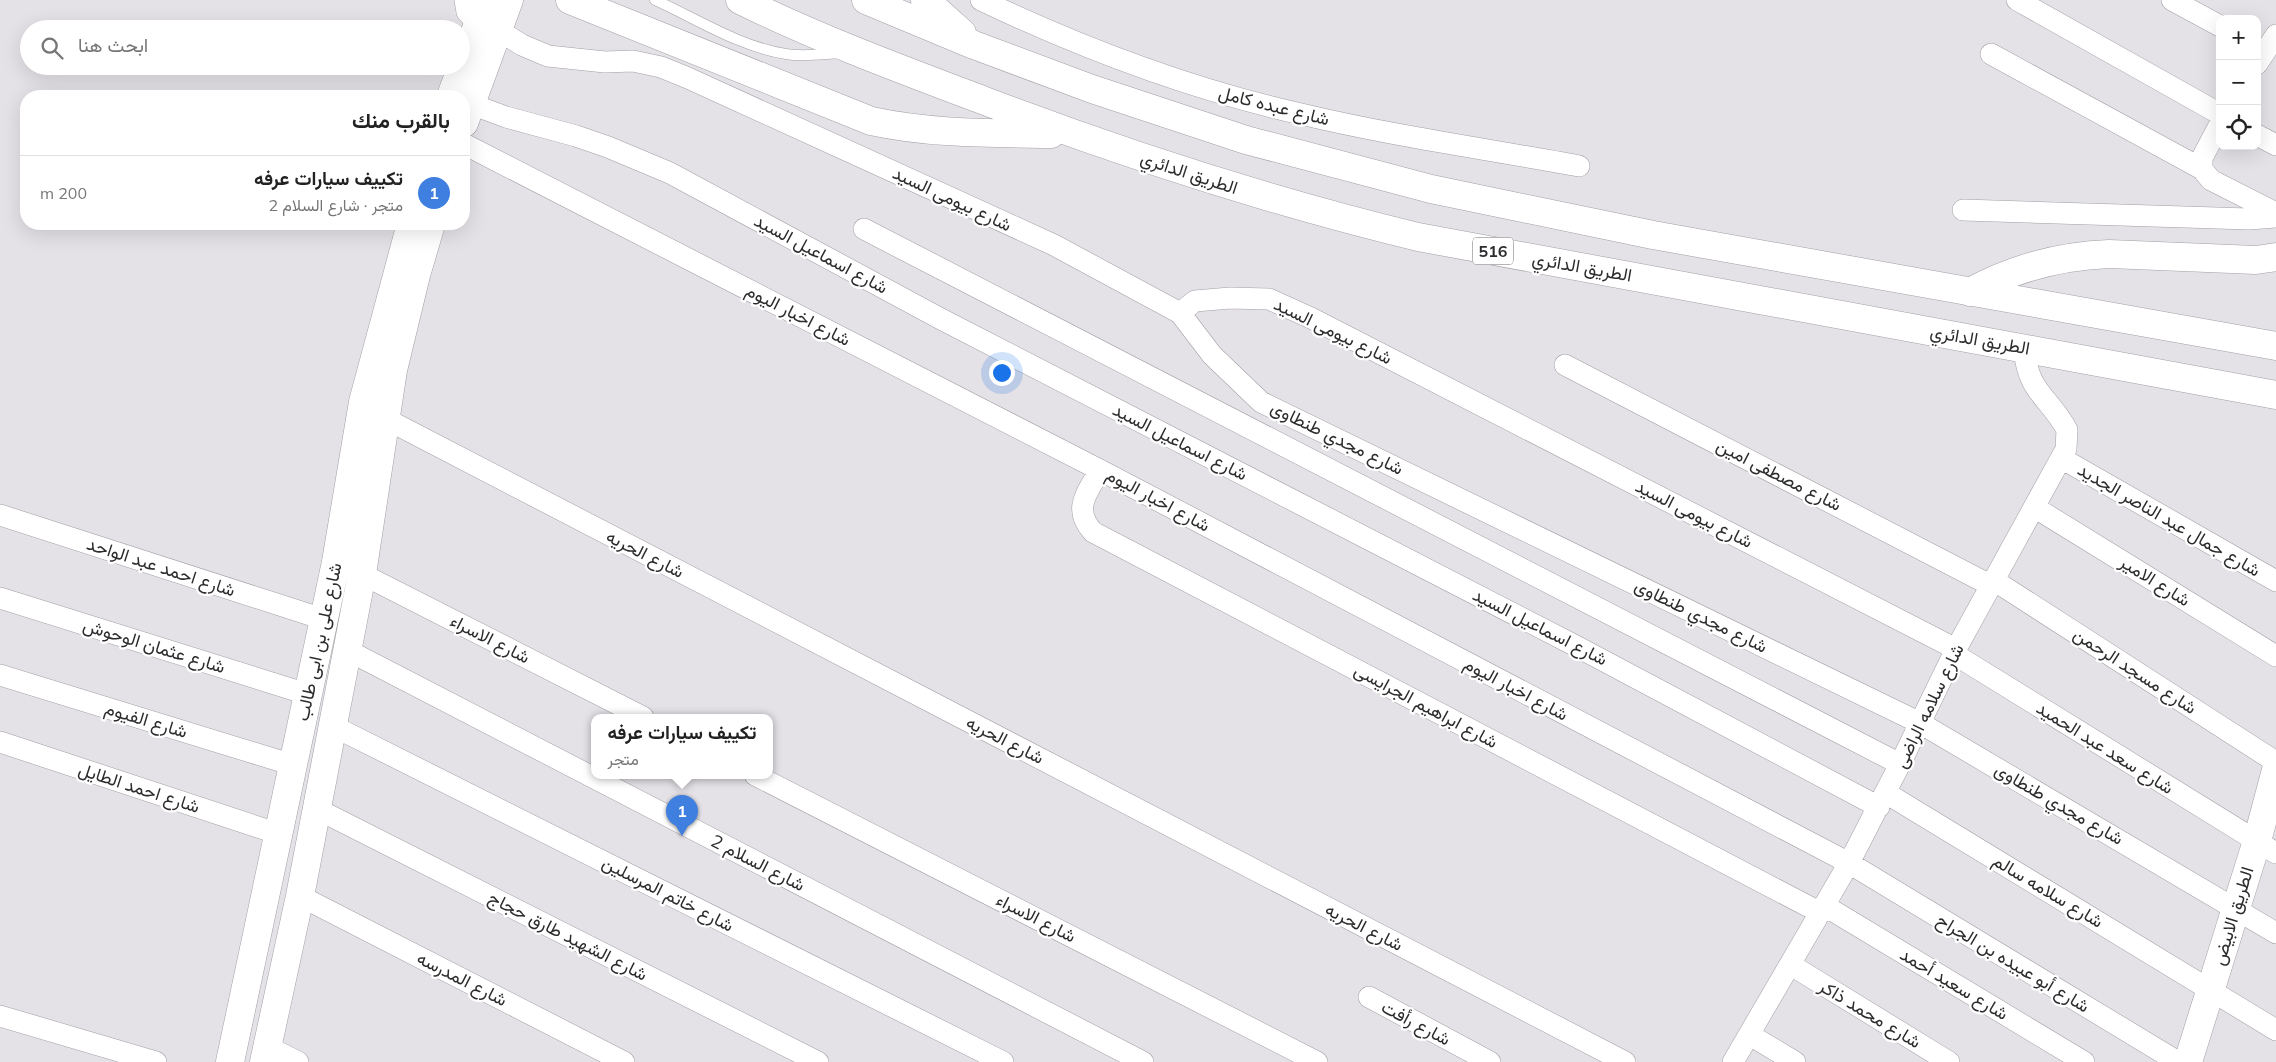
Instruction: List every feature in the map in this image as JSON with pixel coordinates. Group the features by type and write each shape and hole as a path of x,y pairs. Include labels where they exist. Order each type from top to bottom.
{"main road":[{"path":"467,90 488,18 509,0"},
{"path":"570,0 870,121 905,128 948,133 1072,134"},
{"name":"الطريق الدائري","path":"740,0 858,52 1072,134 1166,166 1264,196 1418,237 2276,395"},
{"path":"866,0 974,45 1092,89 1246,140 1431,189 1653,235 2276,346"},
{"path":"925,0 974,45"},
{"name":"شارع على بن ابى طالب","path":"230,1062 336,562 363,402 409,230"},
{"name":"شارع على بن ابى طالب","path":"266,1054 300,896 362,574 384,418 404,322 430,230"},
{"path":"1970,292 1992,280 2038,263 2085,255 2256,260 2276,257"},
{"name":"الطريق الابيض","path":"2188,1062 2236,907 2266,847 2276,770"}],"street":[{"path":"466,0 467,12 488,18"},
{"name":"شارع عبده كامل","path":"981,0 1101,53 1233,97 1369,128 1580,166"},
{"path":"2017,0 2216,112"},
{"path":"2172,0 2216,24"},
{"name":"شارع بيومى السيد","path":"488,18 522,45 548,56 605,62 633,61 662,67 688,78 1054,246 1180,313 1195,301 1230,298 1269,298 1329,327 1955,652"},
{"path":"2260,60 2270,44"},
{"path":"1991,54 2202,170 2211,180 2276,213"},
{"name":"شارع اسماعيل السيد","path":"470,110 576,136 670,173 941,319 1574,645 1882,800"},
{"path":"2202,170 2202,158 2216,132"},
{"path":"2261,137 2276,145"},
{"name":"شارع اخبار اليوم","path":"470,147 1100,470 1849,863"},
{"path":"1963,210 2249,220 2276,217"},
{"path":"864,229 1900,764"},
{"name":"شارع مجدي طنطاوى","path":"1180,313 1212,355 1261,402 1920,723 2236,907 2276,933"},
{"name":"شارع سلامه الراضى","path":"1733,1062 1849,863 1955,652 2066,449 2067,430 2033,386 2025,362 2024,348"},
{"name":"شارع مصطفى امين","path":"1565,365 1993,583"},
{"name":"شارع الحريه","path":"384,418 1625,1062"},
{"name":"شارع جمال عبد الناصر الجديد","path":"2061,458 2276,581"},
{"name":"شارع ابراهيم الجرايسى","path":"1100,470 1085,496 1081,509 1084,522 1093,532 1823,910"},
{"name":"شارع الامير","path":"2034,507 2276,656"},
{"name":"شارع احمد عبد الواحد","path":"0,515 323,619"},
{"name":"شارع الاسراء","path":"336,562 637,714"},
{"name":"شارع مسجد الرحمن","path":"1993,583 2276,762"},
{"name":"شارع عثمان الوحوش","path":"0,598 307,694"},
{"name":"شارع السلام 2","path":"347,650 591,776"},
{"name":"شارع سعد عبد الحميد","path":"1955,652 2266,847"},
{"name":"شارع الفيوم","path":"0,675 293,766"},
{"name":"شارع خاتم المرسلين","path":"333,726 1003,1062"},
{"name":"شارع احمد الطايل","path":"0,742 279,834"},
{"name":"شارع السلام 2","path":"596,779 1143,1062"},
{"name":"شارع الاسراء","path":"763,779 1317,1062"},
{"name":"شارع سلامه سالم","path":"1882,800 2210,989 2276,1030"},
{"name":"شارع الشهيد طارق حجاج","path":"317,809 818,1062"},
{"name":"شارع أبو عبيده بن الجراح","path":"1849,863 2178,1062"},
{"name":"شارع المدرسه","path":"300,896 624,1062"},
{"name":"شارع سعيد أحمد","path":"1823,910 2084,1062"},
{"name":"شارع محمد ذاكر","path":"1791,965 1949,1062"},
{"name":"شارع رأفت","path":"1369,997 1490,1062"},
{"path":"0,1016 156,1062"},
{"path":"1750,1035 1795,1062"},
{"path":"266,1054 298,1062"}],"lane":[{"path":"655,0 717,30 772,52 800,56 858,52"}],"place":[{"name":"تكييف سيارات عرفه","path":"682,836"}]}
